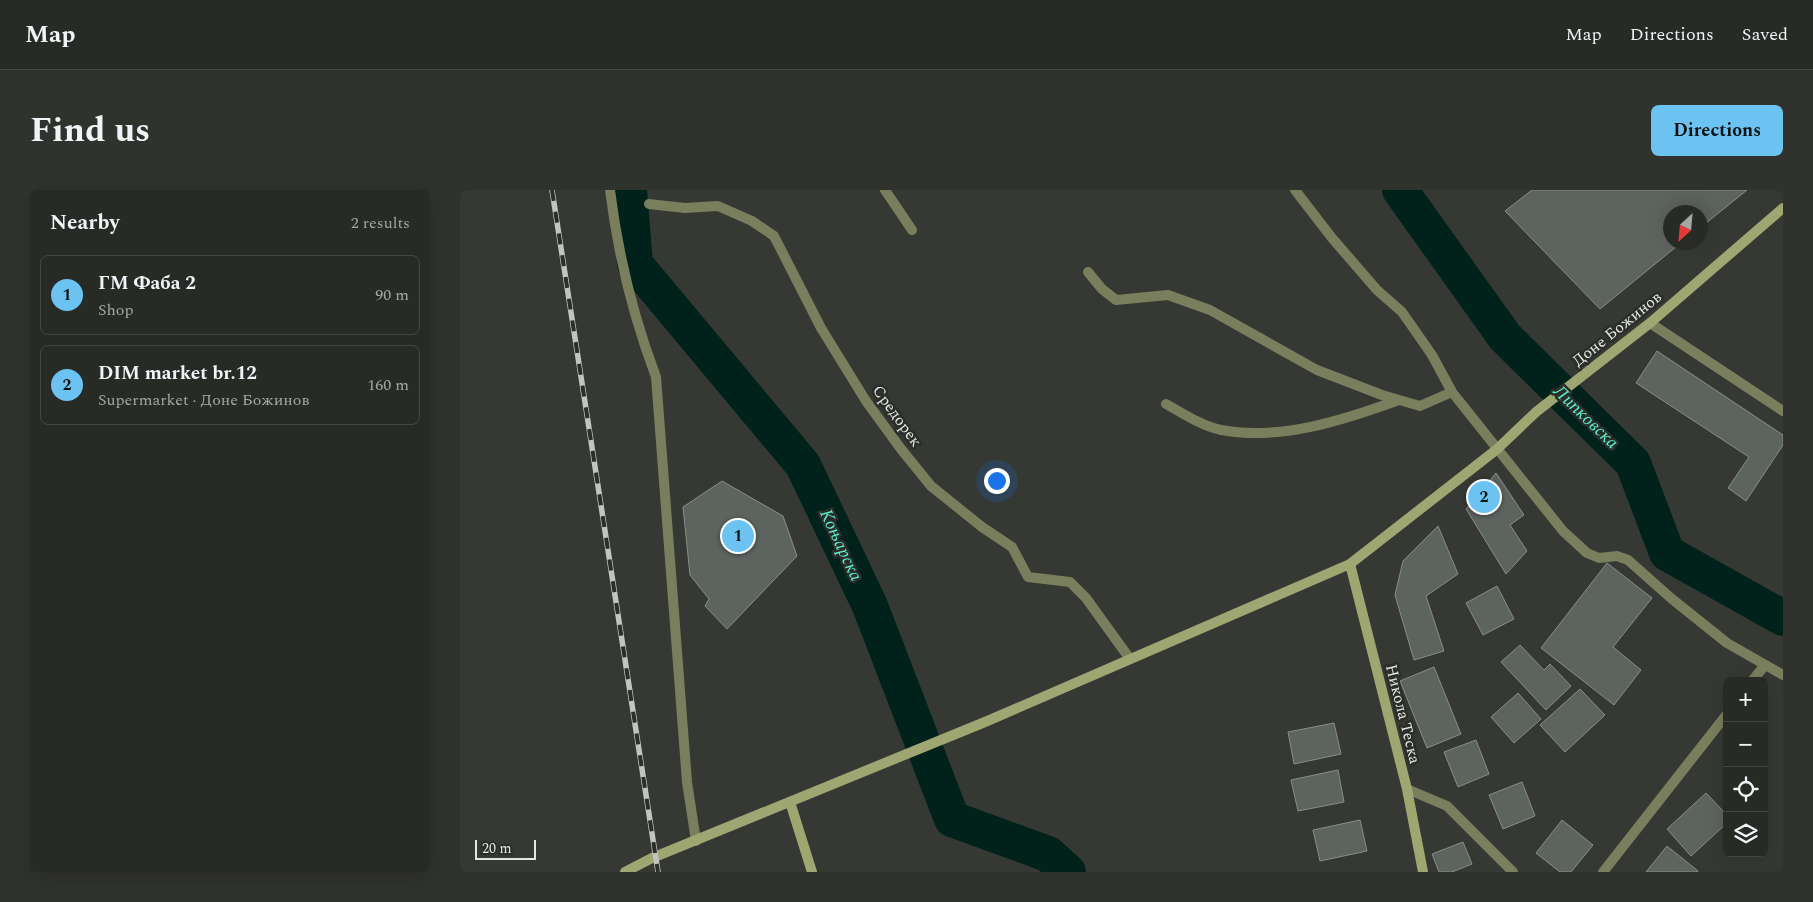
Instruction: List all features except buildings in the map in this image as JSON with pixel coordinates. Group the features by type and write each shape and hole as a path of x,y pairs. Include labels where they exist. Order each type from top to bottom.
{"main road":[{"name":"Доне Божинов","path":"625,872 652,858 985,722 1350,564 1496,450 1536,412 1650,324 1783,208"},
{"name":"Никола Теска","path":"1350,564 1407,789 1423,872"},
{"path":"790,802 812,872"}],"street":[{"path":"610,190 622,268 640,334 656,377 687,782 696,841"},
{"path":"885,190 912,230"},
{"path":"1295,190 1332,238 1377,290 1402,312 1432,354 1452,392 1496,450 1563,530 1587,553 1599,558 1617,556 1628,560 1672,599 1727,643 1783,676"},
{"name":"Средорек","path":"649,204 685,208 718,206 752,221 774,236 821,328 861,392 901,449 931,486 982,527 1012,546 1028,576 1070,582 1086,598 1130,659"},
{"path":"1088,272 1102,289 1116,300 1168,295 1210,310 1318,370 1399,400 1420,406 1452,392"},
{"path":"1650,324 1783,412"},
{"path":"1166,404 1219,430 1258,434 1338,422 1399,400"},
{"path":"1755,677 1765,665"},
{"path":"1603,872 1723,719"},
{"path":"1407,789 1447,806 1513,872"}],"waterway":[{"name":"Коњарска","path":"629,190 635,264 803,465 870,606 952,819 1048,854 1068,872"},
{"name":"Липковска","path":"1400,190 1505,337 1633,463 1667,553 1783,618"}],"railway":[{"path":"552,190 658,872"}],"place":[{"name":"DIM market br.12","path":"1484,497"},
{"name":"ГМ Фаба 2","path":"738,536"}]}
